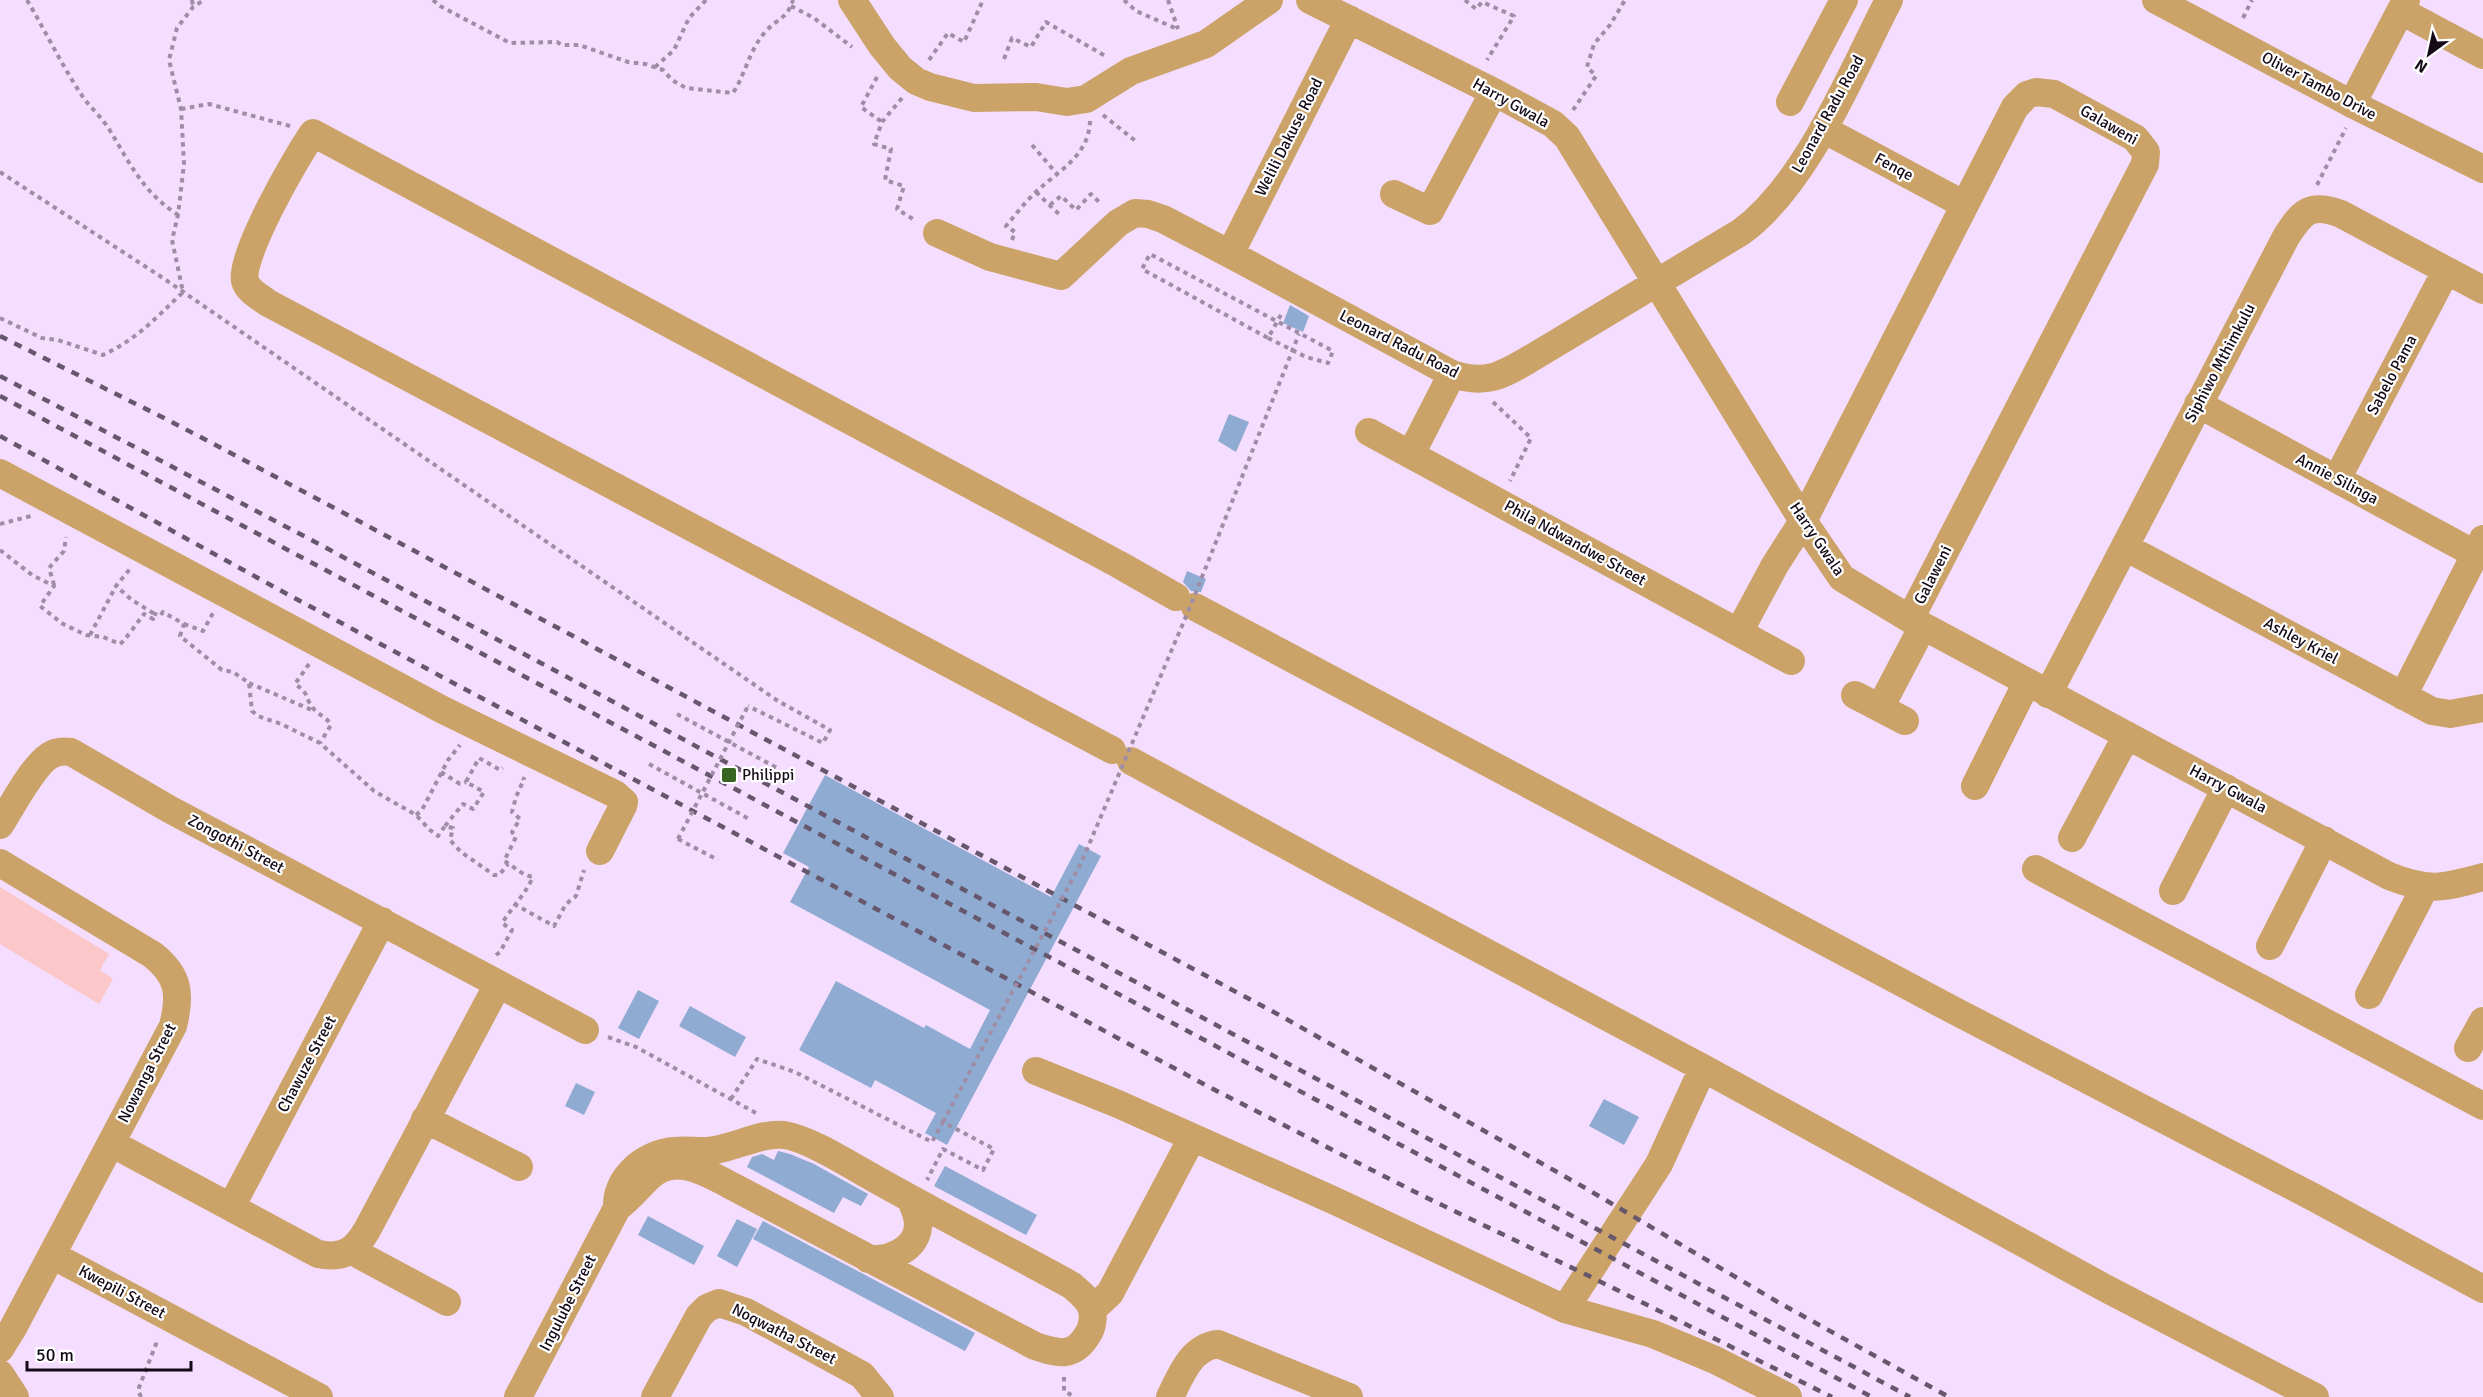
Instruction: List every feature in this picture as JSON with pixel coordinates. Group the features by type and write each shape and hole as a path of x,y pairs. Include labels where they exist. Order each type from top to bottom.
{"street":[{"path":"852,0 877,59 900,68 915,81 974,98 1036,97 1067,102 1086,99 1131,71 1159,59 1185,40 1206,44 1269,0"},
{"path":"1790,102 1844,0"},
{"name":"Leonard Radu Road","path":"937,233 980,253 1061,276 1118,222 1136,213 1148,214 1230,254 1452,374 1468,380 1483,380 1503,374 1759,219 1786,187 1823,129 1889,0"},
{"name":"Oliver Tambo Drive","path":"2156,0 2352,104 2483,169"},
{"path":"2352,104 2403,5 2483,55"},
{"name":"Harry Gwala","path":"1333,8 1553,124 1567,137 1803,520 1842,578 1917,623 2389,876 2425,887 2445,887 2483,877"},
{"name":"Welili Dakuse Road","path":"1230,254 1333,8"},
{"path":"1818,49 1854,67"},
{"path":"1395,194 1430,211 1484,87"},
{"name":"Galaweni","path":"1803,520 2015,107 2027,95 2036,92 2054,94 2135,138 2146,152 2145,164 1917,623"},
{"name":"Fenqe","path":"1823,129 1965,205"},
{"path":"2315,1397 2094,1282 1703,1068 1345,878 1122,756 294,317 253,293 246,284 244,273 247,258 263,223 313,133 1185,602 2483,1289"},
{"path":"2313,208 2326,208 2341,214 2483,290"},
{"name":"Siphiwo Mthimkulu","path":"1975,786 2125,547 2286,237 2303,214 2313,208"},
{"name":"Sabelo Pama","path":"2337,479 2446,271"},
{"path":"1411,454 1452,374"},
{"name":"Annie Silinga","path":"2198,404 2337,479 2479,546"},
{"name":"Phila Ndwandwe Street","path":"1370,432 1791,661"},
{"path":"0,473 472,724 512,756 622,799 624,802 622,811 600,851"},
{"path":"1739,632 1803,520"},
{"path":"2403,696 2479,546"},
{"name":"Ashley Kriel","path":"2125,547 2432,711 2450,714 2483,708"},
{"path":"1880,708 1917,623"},
{"path":"1856,695 1905,722"},
{"path":"2073,838 2127,735"},
{"name":"Zongothi Street","path":"0,825 39,765 48,756 59,751 71,752 169,809 585,1030"},
{"path":"2173,891 2226,788"},
{"path":"2270,946 2324,840"},
{"name":"Nowanga Street","path":"0,863 166,965 174,980 178,1001 173,1026 0,1349"},
{"path":"2036,869 2483,1106"},
{"path":"2369,995 2425,887"},
{"name":"Chawuze Street","path":"231,1206 382,921"},
{"path":"111,1143 318,1254 331,1257 352,1251 367,1230 426,1119 489,979"},
{"path":"2468,1048 2483,1021"},
{"path":"1565,1309 1659,1164 1703,1068"},
{"path":"1036,1071 1335,1201 1565,1309 1653,1334 1715,1360 1788,1397"},
{"path":"426,1119 519,1167"},
{"path":"775,1135 786,1135 914,1187 1071,1285 1085,1298 1092,1310 1091,1329 1083,1343 1073,1351 1052,1352 1035,1346 698,1168 683,1164 656,1171 617,1208 617,1197 626,1178 635,1167 652,1157 668,1151 720,1150 775,1135"},
{"path":"1092,1310 1110,1293 1192,1138"},
{"path":"868,1259 882,1260 893,1257 907,1248 916,1233 918,1223 914,1187"},
{"name":"Ingulube Street","path":"518,1397 617,1208"},
{"path":"352,1251 447,1302"},
{"name":"Kwepili Street","path":"52,1255 167,1316 282,1388 319,1397"},
{"name":"Noqwatha Street","path":"655,1397 699,1316 707,1308 719,1303 746,1312 862,1375 880,1397"},
{"path":"1170,1397 1192,1358 1208,1345 1218,1344 1348,1397"},
{"path":"0,1374 15,1397"}],"path":[{"path":"27,0 83,96 108,128 122,154 143,184 158,202 178,215"},
{"path":"192,0 193,8"},
{"path":"183,292 172,240 178,215 184,164 181,109 169,60 177,28 193,8 204,0"},
{"path":"433,0 440,6 510,43 557,42 562,45 579,45 628,62 663,70 672,80 686,88 732,93 744,72 751,51 767,30 785,17 793,0"},
{"path":"655,68 674,50 688,18 706,0"},
{"path":"937,233 897,209 904,186 885,180 891,149 874,144 882,122 902,99 906,84 915,81 948,33 964,42 983,0"},
{"path":"1124,0 1136,11 1185,40"},
{"path":"1168,0 1185,40"},
{"path":"1465,0 1476,9 1482,2 1514,16 1484,87"},
{"path":"1553,124 1574,109 1596,76 1587,67 1593,44 1610,25 1625,0"},
{"path":"791,6 814,18 850,46 877,59 877,76 861,107 882,122"},
{"path":"1004,59 1012,39 1031,47 1046,22 1131,71"},
{"path":"1086,99 1096,111 1138,143"},
{"path":"1023,267 1028,250 1012,240 1015,232 1006,226 1036,192 1079,155 1089,134 1090,120 1086,99"},
{"path":"181,109 209,104 313,133"},
{"path":"2313,208 2311,196 2347,126 2352,104"},
{"path":"1032,146 1057,174"},
{"path":"0,172 183,292 778,701 830,730 823,743 748,706 678,839 718,860"},
{"path":"1036,192 1061,216"},
{"path":"1050,205 1061,196 1076,210 1091,194 1118,222"},
{"path":"1150,254 1333,351 1328,363 1306,357 1268,338 1142,268 1150,254"},
{"path":"0,318 42,339 58,340 103,355 126,345 183,292"},
{"path":"1268,338 1283,310"},
{"path":"731,1098 757,1059 795,1072 932,1142 1082,861 1190,607 1299,334"},
{"path":"1500,502 1532,438 1492,400 1503,374"},
{"path":"54,586 49,568 64,550 69,511"},
{"path":"90,635 116,586 128,574 140,548"},
{"path":"0,550 32,575 54,586"},
{"path":"54,586 40,606 63,624 120,644 144,614 153,619 153,613"},
{"path":"116,586 132,600 153,613 159,616 164,612 184,624 203,631 224,592"},
{"path":"184,624 180,636 184,641 222,670 233,672 249,683 315,711 328,719 332,725 320,743"},
{"path":"315,711 305,690 295,684 313,659 320,644"},
{"path":"249,683 252,711 258,716 281,724 320,743 374,791 416,815 438,836 463,804 473,809 484,792 466,783 460,784 441,772"},
{"path":"677,714 779,769"},
{"path":"416,815 422,810 441,772 472,724"},
{"path":"466,783 479,758 500,770 512,756 524,779 512,812 520,819 512,832 516,837 504,861 524,875 533,877 522,898 514,904 502,923 512,930 500,952 492,957 489,979"},
{"path":"649,764 751,820"},
{"path":"445,826 453,828 450,840 455,847 494,875 499,874 508,864"},
{"path":"514,904 554,926 566,904 576,896 585,867 600,851"},
{"path":"585,1030 636,1047 731,1098 768,1121 775,1135"},
{"path":"914,1187 926,1180 943,1149 983,1170 994,1149 943,1122"},
{"path":"141,1397 138,1390 167,1316"}],"shaded area":[{"path":"0,887 109,954 100,970 113,979 99,1004 0,944"}],"building":[{"path":"1290,305 1309,316 1303,332 1283,323"},
{"path":"1229,414 1249,422 1236,452 1218,441"},
{"path":"1187,571 1206,579 1201,592 1191,591 1183,582"},
{"path":"825,775 1051,897 1079,844 1101,856 947,1145 925,1133 936,1113 875,1080 871,1088 799,1050 836,981 924,1028 926,1025 970,1049 990,1010 790,902 809,867 783,853"},
{"path":"638,990 659,1001 639,1039 618,1028"},
{"path":"690,1006 746,1037 735,1057 679,1026"},
{"path":"576,1083 595,1092 584,1115 565,1106"},
{"path":"1604,1099 1639,1117 1624,1145 1589,1126"},
{"path":"778,1151 814,1164 868,1194 861,1206 843,1197 834,1213 747,1167 752,1157 762,1154 774,1160"},
{"path":"945,1166 1037,1215 1026,1235 934,1186"},
{"path":"648,1216 704,1246 694,1265 638,1235"},
{"path":"737,1219 757,1229 737,1267 717,1256"},
{"path":"763,1221 975,1333 965,1351 753,1239"}],"railway":[{"path":"0,336 170,421 327,504 1281,1016 1587,1189 1776,1301 1949,1397"},
{"path":"0,376 317,543 1910,1397"},
{"path":"0,396 1872,1397"},
{"path":"0,436 287,594 1215,1090 1421,1195 1832,1397"}],"place":[{"name":"Philippi","path":"729,775"}]}
